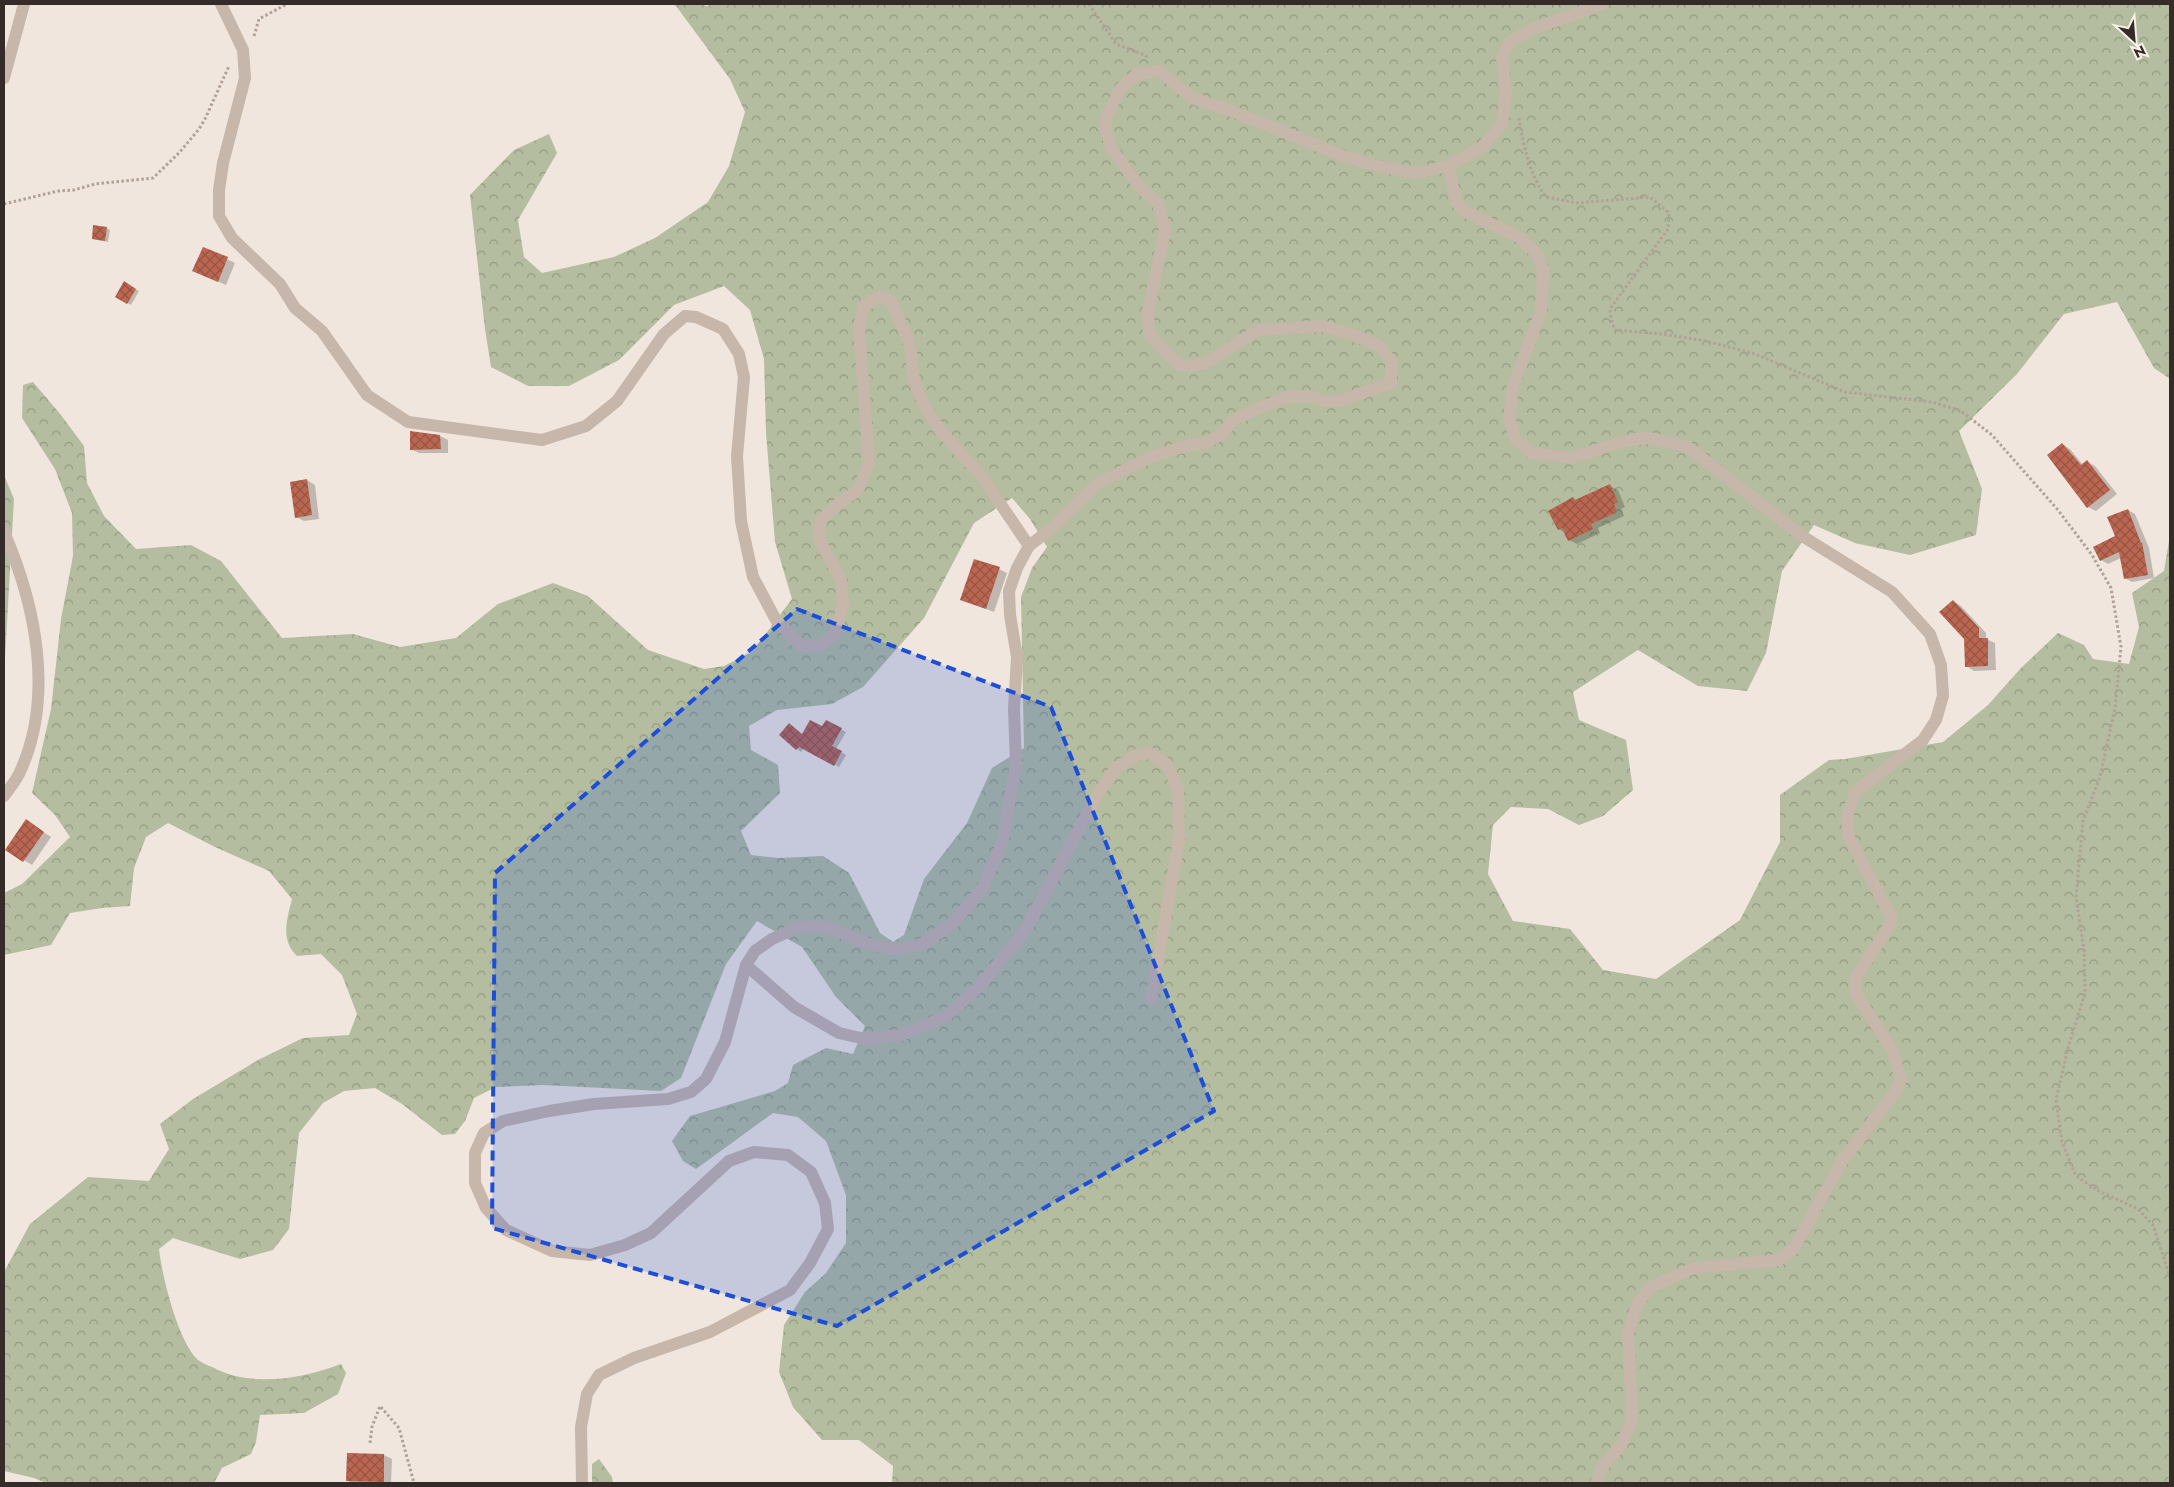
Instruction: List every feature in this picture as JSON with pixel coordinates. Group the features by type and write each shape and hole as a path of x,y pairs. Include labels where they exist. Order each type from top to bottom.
{"street":[{"path":"4,78 24,4"},
{"path":"221,4 244,50 245,78 223,164 219,190 219,216 232,238 280,284 295,308 322,331 367,395 408,422 542,440 586,426 617,401 664,334 685,316 696,317 723,329 739,354 744,377 737,456 741,520 753,577 776,620 801,646 821,645 835,632 843,606 841,580 819,539 821,520 838,504 858,490 869,463 859,328 863,307 879,298 890,300 900,320 911,353 914,380 923,403 939,429 983,478 1029,546"},
{"path":"582,1483 581,1427 587,1394 599,1375 634,1358 710,1332 790,1290 810,1263 828,1229 825,1203 811,1172 788,1155 754,1152 729,1161 650,1233 634,1241 590,1254 552,1250 506,1230 486,1208 475,1183 475,1153 484,1133 503,1121 594,1104 668,1099 691,1092 706,1079 725,1042 746,965 755,951 772,939 799,928 825,926 866,943 896,950 923,944 953,923 982,889 1002,844 1016,764 1014,709 1017,657 1010,615 1009,590 1017,568 1029,546 1053,527 1097,484 1153,456 1190,445 1206,443 1222,434 1233,420 1254,410 1291,396 1309,396 1324,401 1339,401 1391,383 1391,361 1380,346 1353,334 1322,326 1258,330 1206,363 1191,366 1181,365 1172,359 1149,334 1148,312 1165,230 1158,204 1138,185 1111,148 1106,129 1106,118 1120,89 1137,74 1160,71 1192,98 1234,112 1343,156 1382,167 1416,173 1448,166 1482,147 1502,124 1506,94 1502,58 1510,42 1532,29 1569,14 1603,4"},
{"path":"1448,166 1456,201 1462,210 1519,237 1538,255 1544,271 1541,312 1513,386 1509,418 1516,440 1532,453 1571,458 1621,442 1643,438 1688,447 1799,534 1892,592 1930,634 1941,666 1943,696 1936,720 1923,740 1855,792 1847,817 1849,838 1892,918 1889,926 1855,978 1856,994 1892,1050 1901,1079 1896,1091 1843,1160 1794,1248 1779,1260 1694,1268 1649,1288 1637,1304 1628,1332 1632,1420 1622,1444 1602,1467 1596,1483"},
{"path":"4,532 14,555 33,620 39,681 32,738 19,776 4,796"},
{"path":"746,965 794,1007 839,1033 865,1039 902,1035 945,1017 979,987 1025,931 1097,795 1117,767 1137,755 1149,753 1167,764 1178,789 1179,841 1150,999"}],"path":[{"path":"4,204 95,184 153,178 179,153 205,119 233,57 250,46 259,19 287,4"},
{"path":"1089,4 1116,44 1145,55 1160,71"},
{"path":"370,1443 372,1428 380,1406 399,1428 414,1483"}],"highlighted area":[{"path":"797,609 1051,707 1214,1111 837,1326 492,1228 495,873"}],"green space":[{"path":"672,4 702,4 706,6 715,4 2170,4 2170,379 2154,368 2117,302 2064,314 2017,374 1959,431 1982,489 1976,535 1910,555 1855,543 1814,525 1782,571 1766,653 1747,691 1698,686 1638,650 1573,692 1579,720 1626,740 1633,790 1603,816 1579,825 1548,809 1511,807 1493,825 1488,874 1513,921 1570,929 1603,970 1656,979 1740,920 1780,842 1780,795 1829,760 1845,759 1943,742 1988,705 2021,668 2058,633 2084,645 2093,659 2129,664 2139,627 2132,593 2164,571 2170,535 2170,1483 892,1483 893,1466 859,1440 822,1440 793,1407 779,1372 784,1325 805,1292 826,1273 846,1243 846,1195 826,1141 798,1117 773,1113 696,1169 683,1161 672,1141 690,1116 775,1091 788,1083 793,1065 826,1048 853,1054 865,1026 836,997 802,947 757,921 726,964 681,1078 661,1091 544,1085 496,1087 474,1098 465,1121 455,1134 442,1135 402,1104 375,1088 344,1091 323,1103 299,1133 289,1229 273,1250 240,1259 173,1238 159,1249 172,1308 184,1339 198,1360 227,1374 259,1379 293,1377 341,1364 346,1373 338,1394 304,1413 260,1415 256,1442 251,1454 222,1468 214,1483 46,1483 34,1478 4,1471 4,1272 30,1224 88,1177 149,1181 169,1149 160,1124 193,1099 258,1060 303,1038 349,1035 357,1014 342,975 321,954 297,956 292,950 288,943 286,929 292,899 269,871 215,847 168,823 146,837 134,868 130,906 70,913 51,945 4,955 4,893 22,884 70,837 55,815 32,793 51,709 61,619 73,556 72,513 55,469 22,418 23,385 33,382 84,446 87,483 104,516 136,549 191,545 221,561 282,638 353,634 400,647 456,638 498,604 553,583 588,596 648,650 704,669 724,666 752,652 792,599 775,542 766,433 764,359 750,310 724,286 674,305 619,360 569,386 528,386 491,367 485,329 470,195 514,150 549,134 557,153 518,220 524,257 542,273 614,257 655,238 708,202 729,166 745,112 730,79 676,6","holes":["1012,498 1030,519 1047,547 1032,568 1021,597 1024,748 992,768 967,823 924,879 904,935 893,942 880,933 849,873 823,856 779,858 751,855 741,831 780,793 778,765 751,750 749,726 777,710 832,704 863,687 924,618 974,523"]},
{"path":"4,475 14,499 4,676"},
{"path":"599,1459 612,1477 613,1483 592,1483 592,1464"}],"building":[{"path":"93,225 107,227 105,241 92,239"},
{"path":"203,247 228,257 218,282 192,271"},
{"path":"124,281 136,289 127,304 115,297"},
{"path":"410,431 440,435 441,449 410,450"},
{"path":"2062,443 2081,465 2087,460 2110,490 2087,508 2047,455"},
{"path":"307,479 312,515 295,518 290,482"},
{"path":"1610,484 1618,502 1614,504 1617,512 1591,524 1593,529 1568,541 1562,528 1558,530 1548,511 1573,497 1575,500"},
{"path":"2128,509 2142,542 2148,575 2124,579 2119,552 2100,561 2093,547 2115,536 2107,517"},
{"path":"974,559 1000,567 986,609 960,600"},
{"path":"1953,600 1979,628 1979,638 1988,638 1988,666 1965,667 1964,639 1939,612"},
{"path":"810,720 822,726 826,720 842,728 832,746 842,751 834,766 799,747 796,750 779,735 789,723 802,734"},
{"path":"26,819 44,832 23,862 5,850"},
{"path":"347,1453 384,1454 384,1482 346,1481"}]}
